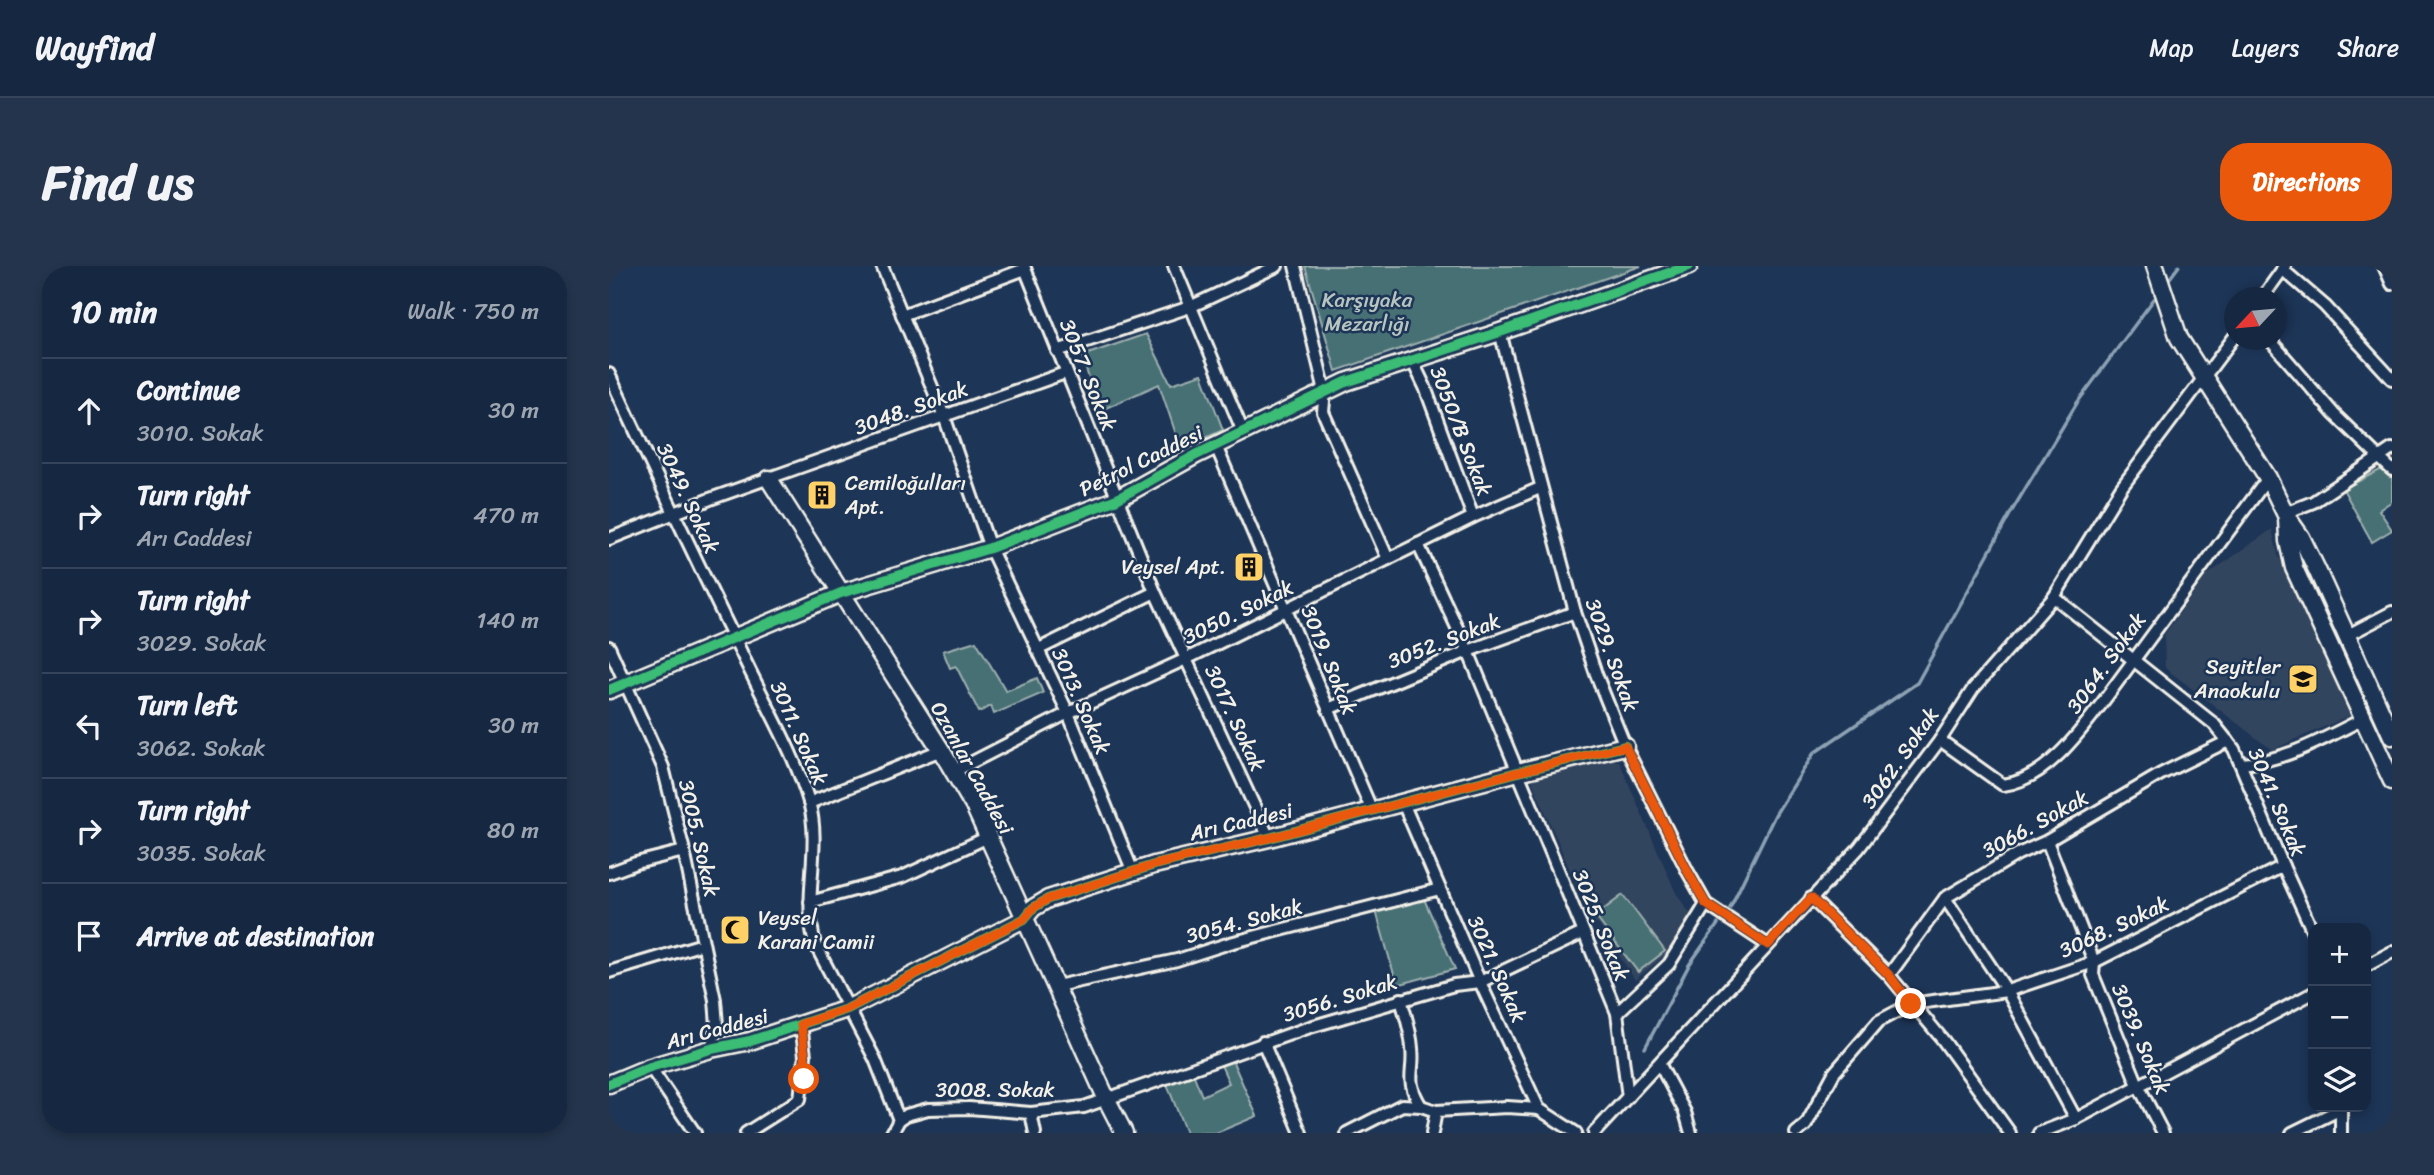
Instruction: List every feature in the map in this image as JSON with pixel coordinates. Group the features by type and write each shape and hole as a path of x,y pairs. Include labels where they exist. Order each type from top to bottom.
{"street":[{"name":"3013. Sokak","path":"882,266 944,416 990,548 1068,713 1133,872"},
{"path":"1174,266 1243,432"},
{"path":"1057,351 1190,307 1277,266"},
{"path":"1295,266 1325,391 1323,412 1388,559"},
{"name":"Petrol Caddesi","path":"609,690 841,593 990,548 1117,499 1325,391 1689,266"},
{"path":"2155,266 2179,338 2268,478 2286,515 2301,537 2392,736"},
{"path":"2384,266 2392,284"},
{"path":"2270,287 2284,267 2325,306 2392,379"},
{"path":"902,315 1024,268"},
{"name":"3057. Sokak","path":"1024,268 1117,499"},
{"name":"3029. Sokak","path":"1500,332 1574,612 1625,746 1706,904 1768,945"},
{"name":"3062. Sokak","path":"1594,1133 1859,848 1940,740 1973,689 2054,597 2121,488 2225,350"},
{"path":"2279,350 2334,414 2392,470"},
{"name":"3050/B Sokak","path":"1412,360 1425,387 1472,517"},
{"name":"3048. Sokak","path":"609,539 1065,373"},
{"name":"3049. Sokak","path":"609,374 734,638"},
{"name":"3019. Sokak","path":"1216,446 1372,811"},
{"path":"2286,515 2313,502 2392,449"},
{"name":"3064. Sokak","path":"1940,740 2003,785 2018,784 2054,759 2081,730 2268,478"},
{"name":"Ozanlar Caddesi","path":"769,479 975,808 1124,1133"},
{"name":"3050. Sokak","path":"953,772 1068,713 1186,659 1472,517 1540,488"},
{"name":"3017. Sokak","path":"1117,499 1155,593 1269,838"},
{"path":"2286,515 2294,568 2392,781"},
{"name":"3025. Sokak","path":"1418,544 1468,652 1617,1013 1628,1097"},
{"path":"1037,650 1155,593"},
{"name":"3041. Sokak","path":"2054,597 2214,724 2228,741 2241,764 2309,923"},
{"name":"3052. Sokak","path":"1328,709 1574,612"},
{"path":"2346,636 2392,612"},
{"name":"3011. Sokak","path":"734,638 791,758 809,803 813,840 811,928 815,944 875,1059 899,1120"},
{"name":"3005. Sokak","path":"609,647 663,768 684,851 717,1012 711,1049"},
{"path":"2241,764 2262,763 2293,753 2365,719"},
{"name":"3066. Sokak","path":"1889,975 1945,898 2161,774 2228,741"},
{"name":"Arı Caddesi","path":"609,1084 650,1068 711,1049 750,1041 847,1009 1024,919 1033,908 1048,899 1133,872 1625,746"},
{"path":"809,803 941,750"},
{"name":"3021. Sokak","path":"1403,803 1480,982 1539,1109"},
{"path":"810,902 902,877 988,837"},
{"name":"3039. Sokak","path":"2047,841 2094,962 2093,975 2138,1085 2163,1133"},
{"path":"609,873 684,851"},
{"name":"3068. Sokak","path":"1911,1004 2007,991 2094,962 2283,866"},
{"name":"3054. Sokak","path":"1057,986 1177,960 1230,943 1440,889"},
{"path":"1811,898 1889,975 1943,1040 2010,1133"},
{"path":"1945,898 2007,991 2076,1119"},
{"path":"1617,1013 1669,964 1706,904"},
{"name":"3056. Sokak","path":"1107,1100 1263,1042 1401,999 1454,985 1480,982 1583,933"},
{"path":"609,972 703,944"},
{"path":"2371,963 2392,952"},
{"path":"2039,1133 2076,1119 2308,996"},
{"path":"1401,999 1413,1050 1410,1070 1412,1088 1421,1106"},
{"path":"1796,1133 1806,1125 1834,1073 1854,1047 1879,1021 1911,1004"},
{"path":"746,1133 800,1099 805,1056 801,1024"},
{"path":"1263,1042 1301,1133"},
{"path":"1660,1065 1685,1112 1691,1133"},
{"path":"650,1068 695,1133"},
{"name":"3008. Sokak","path":"899,1120 906,1115 928,1109 969,1108 1031,1112 1084,1107 1107,1100"},
{"path":"1347,1133 1402,1105 1421,1106 1436,1111 1507,1107 1539,1109 1576,1133"},
{"path":"1432,1133 1436,1111"},
{"path":"1031,1112 1035,1133"},
{"path":"2293,1133 2333,1112"},
{"path":"2340,1133 2341,1112"},
{"path":"893,1133 899,1120"}],"shaded area":[{"path":"2272,529 2278,555 2351,715 2272,750 2165,668 2164,635 2207,575"},
{"path":"1609,759 1619,761 1676,893 1690,914 1672,950 1635,980 1598,924 1593,924 1532,781 1538,776"}],"green space":[{"name":"Karşıyaka Mezarlığı","path":"1305,266 1641,266 1336,371"},
{"path":"1146,334 1171,384 1202,374 1223,430 1181,449 1159,384 1099,411 1082,356"},
{"path":"2382,469 2392,478 2392,501 2379,510 2392,530 2372,542 2343,489"},
{"path":"976,641 1006,691 1037,678 1043,693 994,714 991,706 979,712 956,666 950,668 943,651"},
{"path":"1623,895 1665,951 1638,972 1595,916"},
{"path":"1424,899 1455,969 1397,985 1376,911"},
{"path":"1232,1060 1257,1116 1216,1133 1186,1133 1167,1084 1193,1073 1202,1096 1229,1083 1221,1065"}],"waterway":[{"path":"2170,278 2179,266"},
{"path":"1730,908 1775,815 1814,753 1917,683 2013,509 2077,403 2154,299"},
{"path":"1645,1048 1689,965 1718,924"}],"cycle path":[{"path":"609,690 841,593 990,548 1117,499 1196,455 1346,382 1689,266"},
{"path":"609,1084 650,1067 750,1041 847,1009 1024,919 1033,908 1048,899 1154,865 1625,746"}],"place":[{"name":"Cemiloğulları Apt.","path":"822,495"},
{"name":"Veysel Apt.","path":"1249,567"},
{"name":"Seyitler Anaokulu","path":"2303,679"},
{"name":"Veysel Karani Camii","path":"735,930"}],"route":[{"path":"804,1079 805,1056 801,1024 847,1009 1024,919 1033,908 1048,899 1154,865 1625,746 1706,904 1768,945 1811,898 1889,975 1911,1004"}]}
